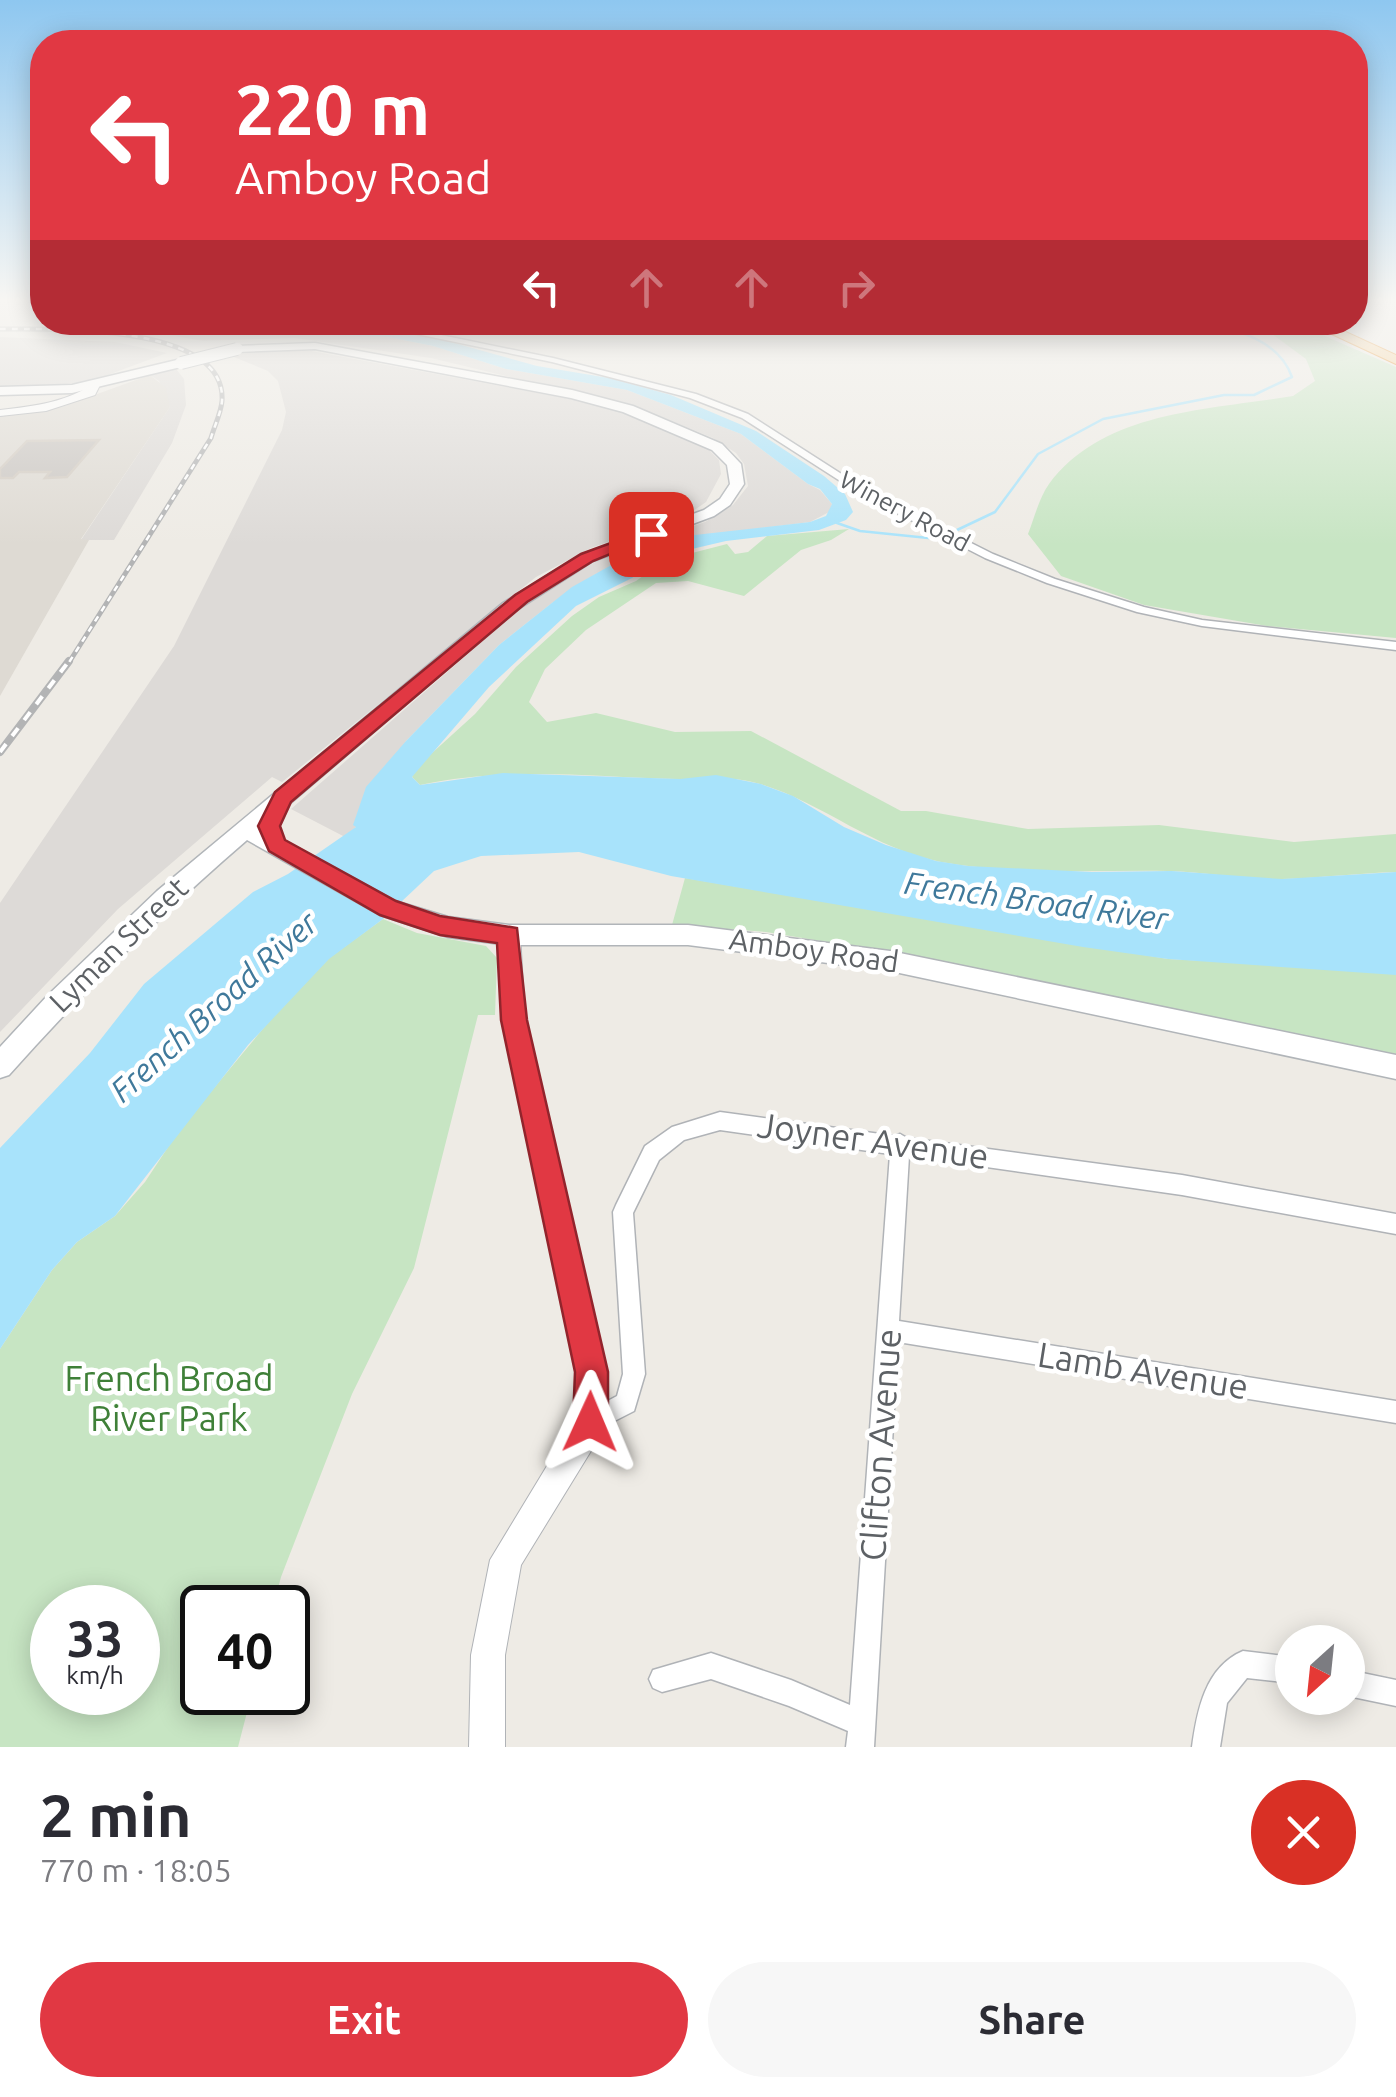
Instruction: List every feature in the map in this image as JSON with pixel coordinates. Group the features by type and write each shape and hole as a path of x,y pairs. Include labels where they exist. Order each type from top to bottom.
{"main road":[{"name":"Lyman Street","path":"95,385 109,382"},
{"name":"Lyman Street","path":"0,1066 132,928 244,829 532,590 602,551 714,510 731,495 737,473 726,454 704,440 628,409 505,382"},
{"path":"0,392 55,392 95,385"},
{"path":"276,846 270,834 270,820 283,798"},
{"name":"Amboy Road","path":"244,829 388,908 465,931 509,935 688,936 890,961 1270,1044 1396,1066"}],"street":[{"name":"Winery Road","path":"637,382 693,396 745,416 864,494 1051,581 1141,610 1274,634 1396,646"},
{"path":"0,413 73,401 91,393 95,385"},
{"path":"487,1747 488,1655 506,1560 590,1422 592,1372 514,1020 509,935"},
{"name":"Joyner Avenue","path":"590,1422 626,1403 634,1374 624,1212 652,1153 680,1133 720,1120 1182,1184 1396,1224"},
{"name":"Clifton Avenue","path":"860,1735 900,1143"},
{"name":"Lamb Avenue","path":"889,1330 1396,1412"},
{"path":"1206,1747 1211,1705 1224,1679 1243,1664 1275,1668"},
{"path":"662,1678 711,1666 791,1692 860,1735"},
{"path":"1365,1687 1396,1693"}],"shaded area":[{"path":"0,382 90,382 12,389 0,387"},
{"path":"132,382 158,382 166,388 170,407 81,539 89,540 0,696 0,416 61,407"},
{"path":"159,382 184,382 186,405 172,443 114,540 81,540 170,407"},
{"path":"278,382 476,382 597,404 646,420 706,447 719,460 721,474 706,502 693,511 591,548 536,577 282,782 272,777 118,909 0,1032 0,903 174,646 282,430 286,412"},
{"path":"529,382 578,382 627,390 741,434 820,490 832,504 831,511 810,522 665,540 624,558 552,603 499,645 406,741 357,826 345,837 291,809 527,602 602,558 705,522 733,505 748,486 744,464 736,453 713,438 640,408"}],"green space":[{"path":"1314,382 1396,382 1396,638 1267,626 1144,605 1061,576 1028,534 1049,484 1072,460 1099,441 1128,427 1194,410 1293,396"},
{"path":"849,529 801,550 744,596 688,581 656,583 586,630 545,669 529,702 547,722 596,713 675,732 751,731 901,811 926,811 1028,829 1159,825 1294,842 1396,834 1396,872 1268,879 1168,871 969,866 916,856 783,792 739,780 516,774 420,785 412,777 420,764 475,714 516,667 599,597 636,581 665,560 727,544 735,554 748,552 767,536"},
{"path":"685,878 1168,959 1396,971 1396,1055 924,958 766,932 672,925"},
{"name":"French Broad River Park","path":"383,919 417,933 486,946 497,958 495,1015 478,1015 414,1268 352,1394 279,1585 180,1585 180,1715 246,1715 238,1747 0,1747 0,1349 52,1270 77,1242 115,1216 145,1182 180,1129 271,1019 329,958"}],"water":[{"name":"French Broad River","path":"578,382 622,382 671,395 756,431 824,476 845,494 853,512 846,520 819,530 726,541 662,556 632,578 576,606 489,687 412,777 420,785 503,773 680,779 716,775 761,784 793,796 844,827 886,845 936,861 968,866 1172,871 1282,879 1396,872 1396,975 1168,959 1083,947 671,876 579,852 481,856 434,871 383,919 329,959 248,1045 115,1216 77,1242 52,1270 0,1349 0,1148 90,1053 144,984 253,892 288,874 356,827 353,825 366,787 406,741 499,645 572,587 624,558 677,537 810,522 826,516 832,504 820,489 741,434 627,390"}],"building":[{"path":"99,440 67,477 45,478 50,472 19,472 13,478 0,478 0,469 27,441"}],"waterway":[{"path":"837,523 860,531 938,539 995,512 1038,454 1103,419 1224,395 1254,395 1282,382"}],"railway":[{"path":"68,664 211,438 222,401 217,382"},
{"path":"0,752 69,661"}],"route":[{"path":"590,1422 592,1372 514,1020 509,935 440,926 388,908 276,846 269,826 270,816 283,798 521,598 587,558 651,534"}]}
